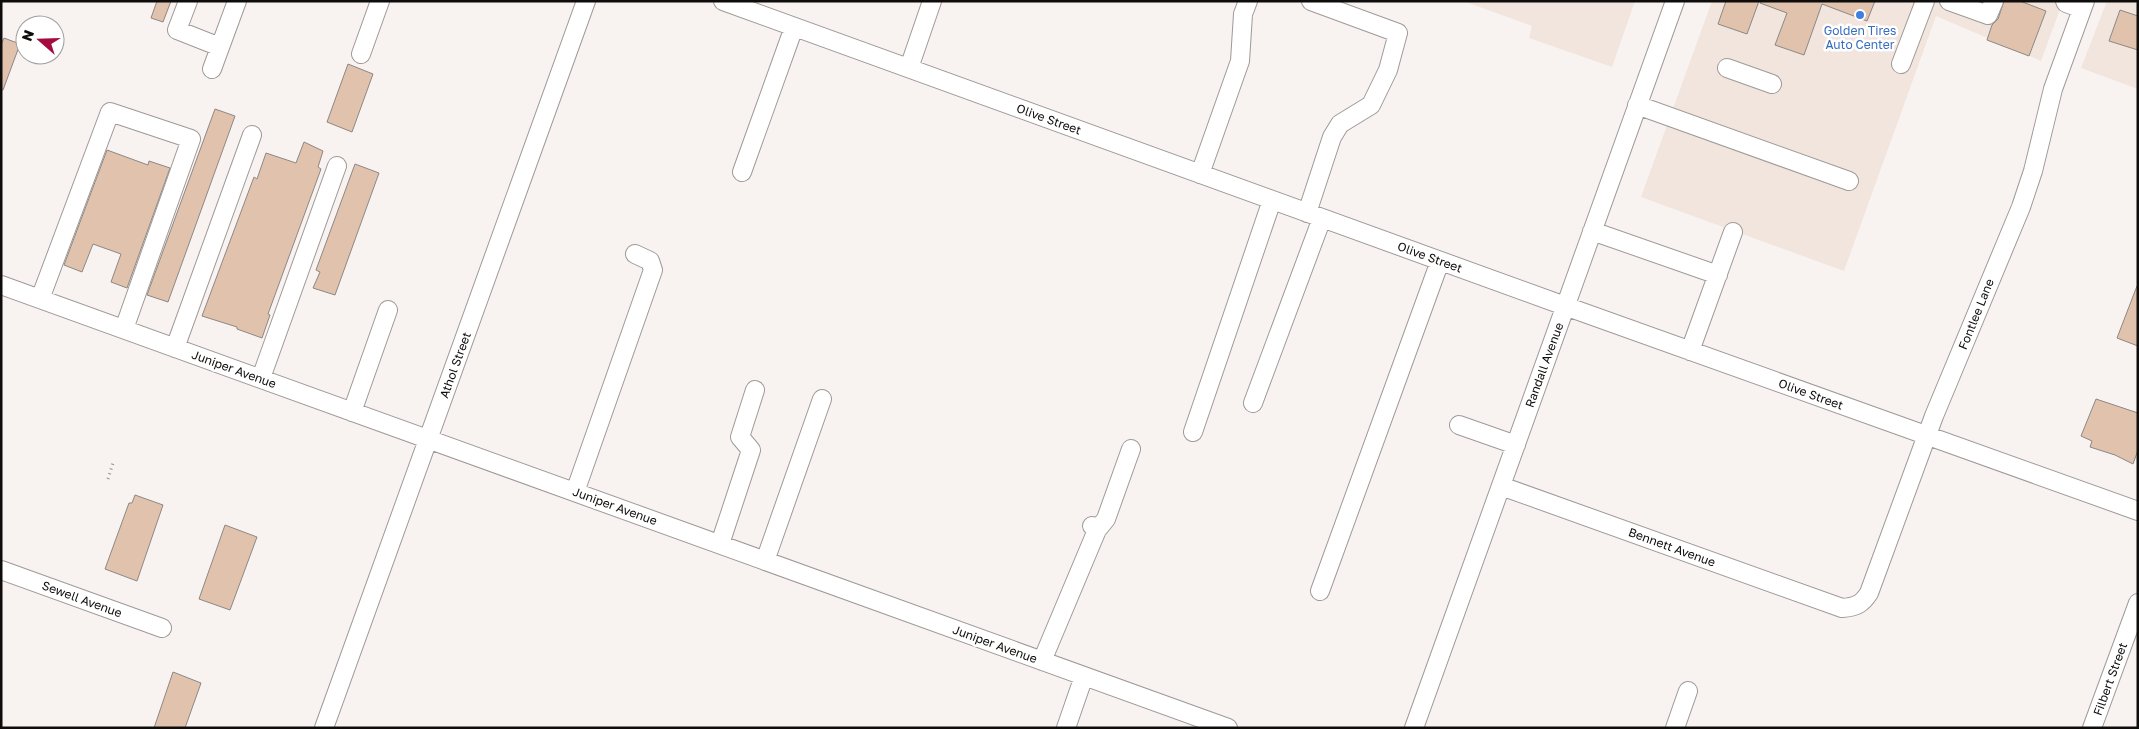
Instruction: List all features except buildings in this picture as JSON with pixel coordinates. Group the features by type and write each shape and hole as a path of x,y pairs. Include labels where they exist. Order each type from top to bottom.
{"street":[{"path":"188,1 177,30 220,47"},
{"path":"212,69 237,1"},
{"path":"361,54 380,1"},
{"name":"Athol Street","path":"324,728 586,1"},
{"name":"Olive Street","path":"723,1 1315,216 2138,511"},
{"path":"908,68 932,1"},
{"path":"1200,174 1240,61 1243,14 1248,1"},
{"path":"1253,403 1315,216 1332,136 1340,124 1371,104 1388,70 1398,33 1311,1"},
{"name":"Randall Avenue","path":"1414,728 1674,1"},
{"path":"1902,64 1925,1"},
{"path":"1949,1 1988,15 1994,1"},
{"path":"2065,1 2083,5"},
{"name":"Fontlee Lane","path":"1842,608 1858,606 1869,593 1927,435 2027,190 2053,89 2083,5"},
{"path":"742,172 794,27"},
{"path":"1727,68 1772,84"},
{"path":"1637,105 1849,181"},
{"path":"40,299 110,112 191,140 124,329"},
{"path":"175,348 252,135"},
{"path":"260,378 337,166"},
{"path":"1192,432 1272,200"},
{"path":"1592,231 1718,275"},
{"path":"1690,351 1733,232"},
{"path":"575,492 653,270 650,261 635,254"},
{"path":"1320,591 1440,261"},
{"name":"Juniper Avenue","path":"1,285 1228,728"},
{"path":"352,412 388,310"},
{"path":"720,544 751,450 740,437 755,390"},
{"path":"765,561 822,399"},
{"path":"1459,425 1516,444"},
{"path":"1042,660 1095,528 1106,519 1131,449"},
{"name":"Bennett Avenue","path":"1501,486 1842,608"},
{"name":"Sewell Avenue","path":"1,570 162,628"},
{"name":"Filbert Street","path":"2092,728 2138,603"},
{"path":"1066,728 1084,676"},
{"path":"1675,728 1688,691"}],"path":[{"path":"108,479 113,463"}],"shaded area":[{"path":"1463,1 1635,1 1612,67 1529,38 1532,26"},
{"path":"1712,1 2063,1 2041,61 1936,16 1844,271 1641,197"},
{"path":"2107,1 2130,1 2138,4 2138,89 2081,68"}],"place":[{"name":"Golden Tires Auto Center","path":"1860,15"}]}
